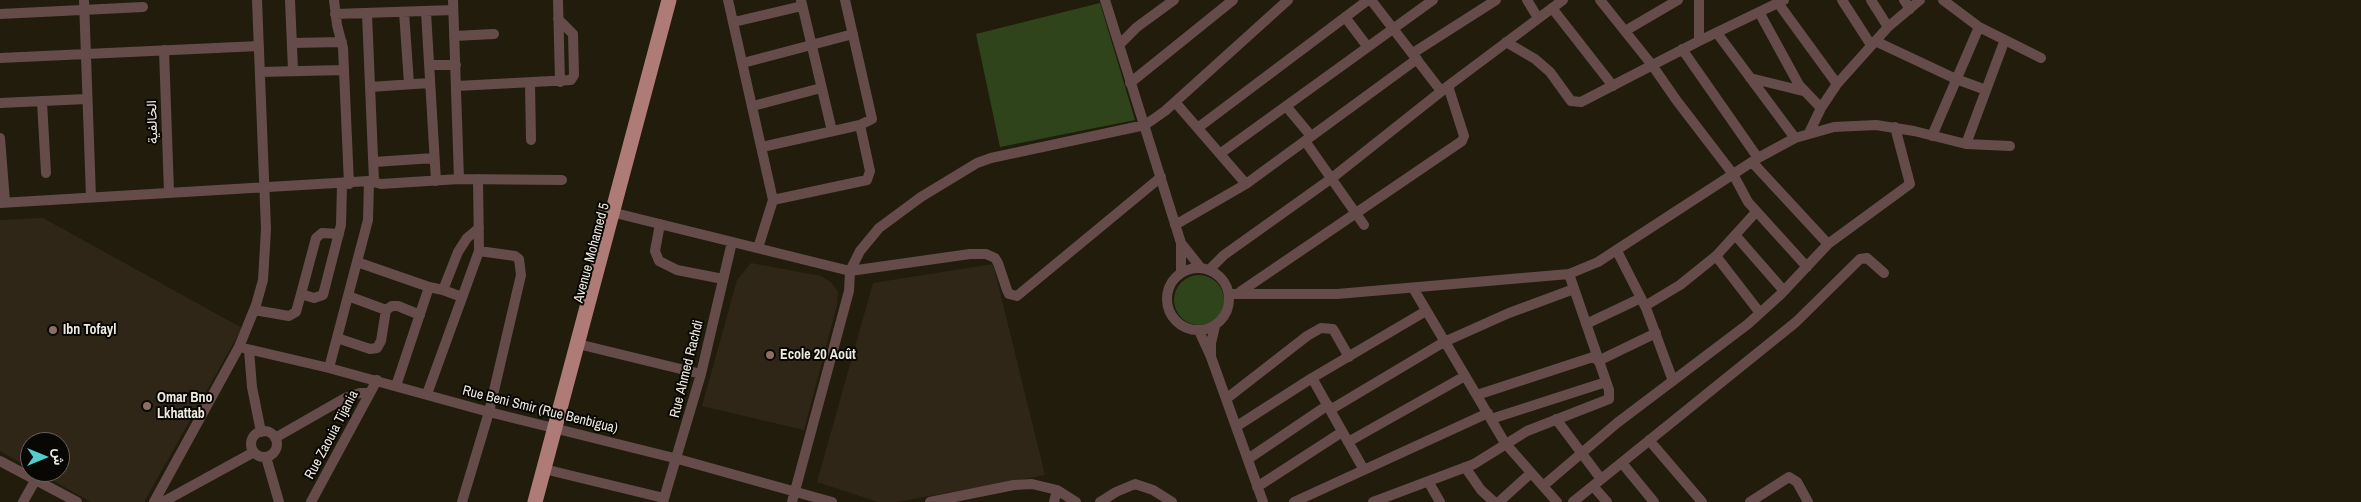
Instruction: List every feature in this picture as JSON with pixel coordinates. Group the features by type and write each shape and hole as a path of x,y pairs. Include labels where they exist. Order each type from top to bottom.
{"main road":[{"name":"Avenue Mohamed 5","path":"535,502 544,469 550,426 663,3"},
{"name":"Avenue Mohamed 5","path":"526,502 578,344 608,211"}],"street":[{"path":"154,502 244,349 263,280 266,254 257,0"},
{"path":"290,0 293,70"},
{"path":"302,294 314,298 323,296 342,216 345,184 344,70 342,42 335,14 334,0"},
{"path":"558,0 560,82"},
{"path":"728,0 773,200 758,248"},
{"path":"762,148 860,125 872,119 845,0"},
{"path":"1119,45 1137,27 1174,0"},
{"path":"1130,83 1233,0"},
{"path":"792,502 849,291 850,271 860,252 879,228 921,197 966,168 991,158 1145,125 1175,102 1288,0"},
{"path":"1199,127 1370,0 1444,89 1464,136 1462,141 1240,292"},
{"path":"1221,153 1433,0"},
{"path":"1175,225 1246,184 1415,56 1496,0"},
{"path":"1527,0 1538,18"},
{"path":"1181,243 1205,269 1219,275 1229,294 1227,312 1214,326 1199,331 1181,326 1173,319 1168,310 1166,299 1168,289 1181,272 1205,269 1332,178 1444,89 1563,0"},
{"path":"1625,31 1678,0"},
{"path":"1699,0 1699,40"},
{"path":"1842,0 1873,43 1986,90"},
{"path":"1871,0 1888,27"},
{"path":"1809,133 1837,84 1907,4 1920,0"},
{"path":"1943,0 1979,27 2004,42 2041,58"},
{"path":"1602,1 1733,174 1739,189 1756,212 1807,267"},
{"path":"1108,2 1130,83 1145,125 1181,243 1181,272"},
{"path":"1506,42 1535,59 1550,72 1571,101 1575,103 1581,102 1613,86 1699,40 1781,2 1837,84"},
{"path":"734,22 802,3 832,131"},
{"path":"0,14 84,5 143,7"},
{"path":"84,5 91,196"},
{"path":"335,14 426,12 453,5 459,179"},
{"path":"1552,8 1613,86"},
{"path":"404,12 408,84"},
{"path":"426,12 436,181"},
{"path":"1760,12 1803,91 1822,108"},
{"path":"329,368 369,215 374,162 367,14"},
{"path":"1345,17 1368,46"},
{"path":"457,86 571,80 574,75 574,40 570,29 558,19"},
{"path":"1932,136 1979,27"},
{"path":"1716,33 1795,138"},
{"path":"454,36 494,34"},
{"path":"743,63 853,34"},
{"path":"292,43 342,42"},
{"path":"1966,144 2004,42"},
{"path":"0,58 259,46"},
{"path":"1682,49 1755,160 1828,244"},
{"name":"الخالفية","path":"164,50 169,192"},
{"path":"429,65 456,65"},
{"path":"260,72 344,70"},
{"path":"1750,78 1803,91"},
{"path":"370,86 429,83"},
{"path":"530,83 531,140"},
{"path":"753,106 821,88"},
{"path":"0,103 86,99"},
{"path":"42,102 46,173"},
{"path":"1175,102 1199,127 1246,184"},
{"path":"1286,106 1364,225"},
{"path":"773,200 867,180 870,171 860,125"},
{"path":"1229,294 1240,292 1337,294 1568,274 1598,262 1755,160 1795,138 1809,133 1853,125 1895,127 1966,144 2010,146"},
{"path":"1543,486 1673,381 1718,349 1784,291 1828,244 1911,182 1895,127"},
{"path":"0,138 2,202 372,181 381,184 459,179 562,180"},
{"path":"374,162 434,158"},
{"path":"608,211 850,271 970,254 986,254 994,258 998,263 1006,290 1009,294 1017,296 1161,177"},
{"path":"427,394 479,251 478,179"},
{"path":"1586,324 1643,302 1680,285 1716,256 1756,212"},
{"path":"660,224 655,251 659,261 677,270 723,279"},
{"path":"443,290 458,252 467,238 479,228"},
{"path":"254,310 284,316 293,315 298,309 316,238 322,233 339,234"},
{"path":"1736,236 1784,291"},
{"name":"Rue Ahmed Rachdi","path":"664,500 678,459 701,374 732,242"},
{"path":"1617,250 1643,302 1673,381"},
{"path":"462,502 489,412 522,275 518,259 515,256 479,251"},
{"path":"1716,256 1760,313"},
{"path":"1573,502 1796,322 1860,259 1867,258 1884,273"},
{"path":"357,262 462,298"},
{"path":"1373,502 1481,460 1505,443 1556,419 1608,399 1606,382 1568,274"},
{"path":"396,386 429,287"},
{"path":"1413,288 1505,443 1557,502"},
{"path":"1248,459 1329,408 1444,342 1509,313 1574,290"},
{"path":"348,296 386,310"},
{"path":"338,338 370,349 377,348 381,341 386,310 392,306 398,306 420,314"},
{"path":"1237,426 1312,378 1426,311"},
{"path":"1211,357 1214,326"},
{"path":"1226,398 1307,336 1322,328 1333,329 1349,357"},
{"path":"1199,331 1237,426 1263,502"},
{"path":"1478,395 1597,358 1656,333"},
{"path":"578,344 701,374"},
{"path":"244,349 262,432"},
{"name":"Rue Beni Smir (Rue Benbigua)","path":"244,349 377,380 489,412 678,459 832,502"},
{"path":"1348,442 1465,376"},
{"path":"1312,378 1364,470"},
{"name":"Rue Zaouia Tijania","path":"311,502 377,380"},
{"path":"1294,502 1490,416 1606,382"},
{"path":"275,438 345,398 360,393 369,393"},
{"path":"1556,419 1582,453 1607,502"},
{"path":"262,432 269,432 275,438 276,448 272,454 266,457 259,456 254,452 251,445 253,438 262,432"},
{"path":"1257,487 1342,432"},
{"path":"1650,440 1702,502"},
{"path":"163,502 254,452"},
{"path":"266,457 279,502"},
{"path":"0,461 20,472"},
{"path":"1622,463 1654,502"},
{"path":"1465,467 1489,501"},
{"path":"544,469 664,500"},
{"path":"1499,502 1531,472"},
{"path":"1750,502 1789,477 1797,482 1808,502"},
{"path":"23,502 35,482"},
{"path":"40,482 77,502"},
{"path":"1428,482 1440,502"},
{"path":"930,502 955,500 1014,485 1032,484 1057,490 1076,502"},
{"path":"1100,502 1135,484 1148,487 1172,502"},
{"path":"1054,502 1057,490"}],"shaded area":[{"path":"43,218 242,328 144,502 91,502 56,482 70,482 70,432 20,432 20,462 0,451 0,220"},
{"name":"Ecole 20 Août","path":"751,263 821,276 832,283 838,292 837,305 804,430 702,406 737,280"},
{"path":"993,264 1045,475 897,502 878,502 817,482 873,283"}],"green space":[{"path":"1100,3 1135,120 1000,147 976,34"},
{"path":"1199,275 1209,277 1217,282 1222,290 1224,300 1222,310 1217,318 1209,323 1199,325 1189,323 1181,318 1176,310 1174,300 1176,290 1181,282 1189,277"}],"place":[{"name":"Ibn Tofayl","path":"53,330"},
{"name":"Ecole 20 Août","path":"770,355"},
{"name":"Omar Bno Lkhattab","path":"147,406"}]}
